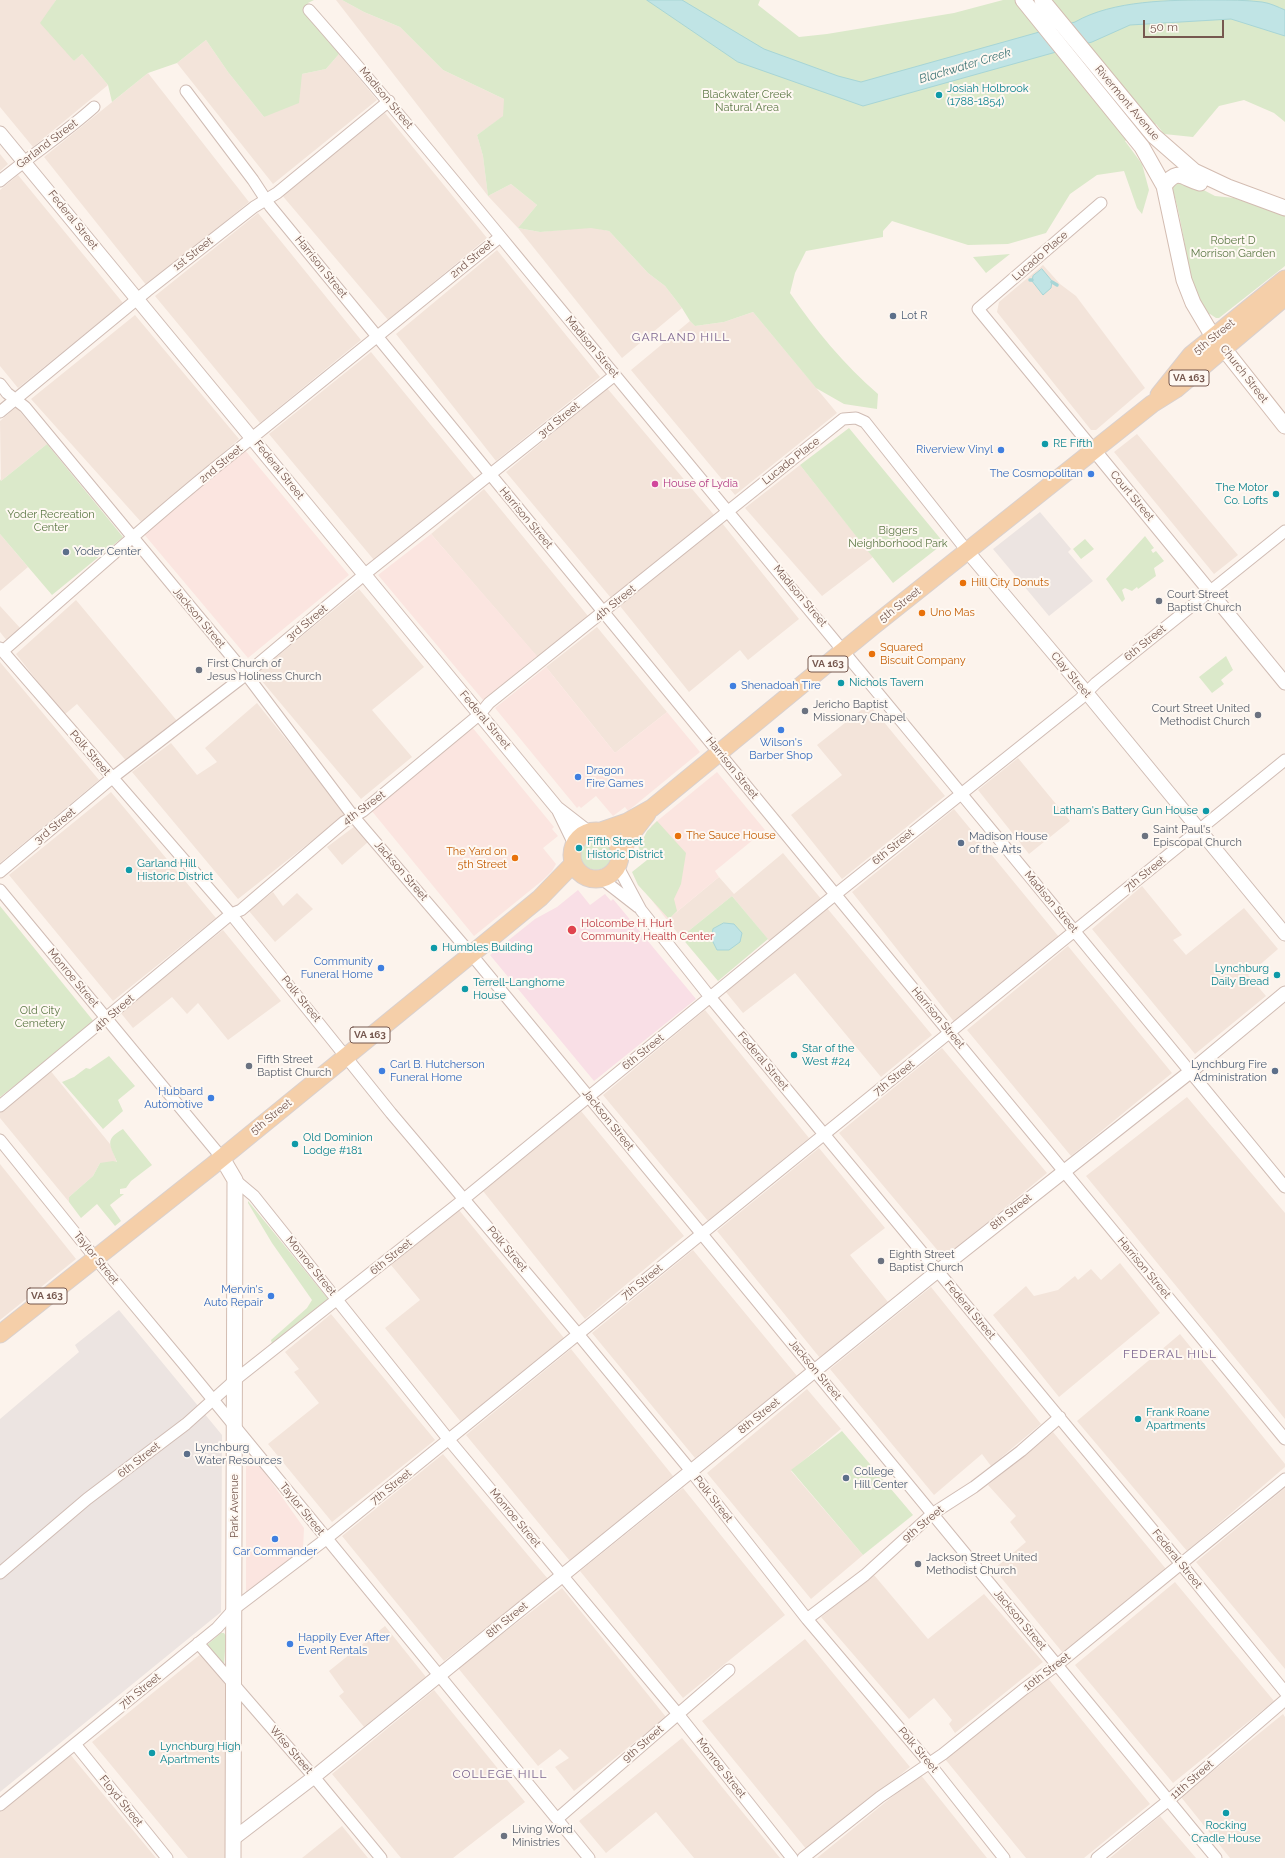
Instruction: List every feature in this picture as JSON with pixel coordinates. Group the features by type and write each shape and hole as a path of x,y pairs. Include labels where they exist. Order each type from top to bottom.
{"main road":[{"name":"Rivermont Avenue","path":"1023,0 1142,147 1164,186"},
{"name":"Rivermont Avenue","path":"1042,0 1154,136 1194,171 1228,187"},
{"path":"1164,186 1171,177 1175,175 1183,175 1193,181 1210,186 1228,187 1285,208"},
{"name":"Church Street","path":"1164,186 1184,280 1193,304 1219,342 1285,426"},
{"name":"5th Street","path":"1219,342 1285,279"},
{"name":"5th Street","path":"595,832 627,822 652,808 845,651 872,627 1152,404 1191,355 1219,342 1285,297"},
{"name":"5th Street","path":"620,861 627,840 652,808"},
{"path":"595,832 613,837 620,848 620,861 608,876 602,879 593,880 579,870 572,854 578,839 595,832"},
{"name":"5th Street","path":"0,1334 222,1158 540,898 579,870"},
{"path":"222,1158 235,1180"},
{"name":"Park Avenue","path":"233,1858 236,1427 235,1180"}],"street":[{"name":"Madison Street","path":"309,10 389,101 500,237 845,651 1285,1188"},
{"name":"Harrison Street","path":"186,91 266,199 377,337 1285,1439"},
{"name":"1st Street","path":"0,412 137,299 266,199 277,193 389,101"},
{"name":"Garland Street","path":"0,180 74,125 94,106"},
{"name":"Federal Street","path":"0,133 253,437 557,808 575,844"},
{"name":"Lucado Place","path":"978,309 1101,203"},
{"name":"2nd Street","path":"1,650 253,437 500,237"},
{"name":"Court Street","path":"978,309 1285,683"},
{"name":"3rd Street","path":"0,872 112,778 246,674 365,574 615,375"},
{"name":"Jackson Street","path":"0,384 25,407 246,674 353,816 471,954 589,1096 1216,1858"},
{"name":"Lucado Place","path":"728,510 843,420 856,418"},
{"name":"Clay Street","path":"856,418 865,422 968,552 1086,692 1285,934"},
{"name":"4th Street","path":"0,1106 96,1028 231,914 241,910 353,816 363,811 480,714 489,703 604,612 728,510"},
{"name":"6th Street","path":"0,1573 88,1499 214,1400 235,1380 464,1198 835,894 1209,591 1285,532"},
{"name":"Polk Street","path":"1,650 231,914 345,1056 578,1334 690,1471 807,1619 929,1763 1004,1858"},
{"name":"7th Street","path":"0,1805 221,1625 234,1609 326,1539 449,1440 1285,760"},
{"name":"Federal Street","path":"557,808 595,832"},
{"name":"Federal Street","path":"620,861 641,910"},
{"name":"Federal Street","path":"602,879 641,910 710,997 1060,1417 1285,1692"},
{"name":"Monroe Street","path":"0,890 222,1158"},
{"name":"8th Street","path":"233,1839 314,1777 562,1574 937,1271 1063,1170 1190,1072 1285,994"},
{"name":"Taylor Street","path":"0,1140 95,1258 214,1400 326,1539 589,1858"},
{"name":"Monroe Street","path":"235,1180 254,1196 338,1299 449,1440 678,1714 792,1858"},
{"name":"9th Street","path":"807,1619 865,1575 932,1514 974,1487 1021,1451 1060,1417"},
{"name":"10th Street","path":"803,1858 880,1797 943,1754 1024,1689 1057,1665 1285,1479"},
{"name":"Wise Street","path":"198,1643 234,1683 382,1858"},
{"name":"9th Street","path":"557,1819 729,1670"},
{"name":"11th Street","path":"1098,1858 1169,1800 1285,1700"},
{"name":"Floyd Street","path":"75,1744 167,1858"}],"shaded area":[{"path":"0,0 56,0 49,11 74,61 82,54 108,85 33,147 0,107"},
{"path":"336,0 342,0 364,12 400,27 443,70 504,99 504,116 477,135 483,156 488,196"},
{"path":"206,40 228,72 264,117 302,74 326,69 339,54 377,100 273,184 177,63"},
{"path":"148,73 249,202 147,286 44,157"},
{"path":"385,113 487,238 388,320 281,194"},
{"path":"0,154 8,164 0,171"},
{"path":"18,175 123,303 18,388 0,366 0,190"},
{"path":"511,184 537,205 518,228 488,196"},
{"path":"258,213 361,340 260,423 155,296"},
{"path":"591,227 609,231 648,273 665,286 682,308 622,358 518,228 540,232"},
{"path":"497,250 600,377 496,461 396,334"},
{"path":"1043,265 1060,284 1076,296 1145,388 1096,430 1091,430 997,312 999,302"},
{"path":"753,312 837,413 735,495 631,370 690,321 695,326 724,322"},
{"path":"135,315 239,439 142,523 31,399"},
{"path":"371,352 475,479 374,560 269,434"},
{"path":"607,388 714,515 611,598 506,472"},
{"path":"16,407 47,444 1,481 0,421"},
{"path":"1137,434 1238,555 1214,574 1114,452"},
{"path":"244,449 349,575 248,658 143,533"},
{"path":"800,465 873,557 822,596 745,508"},
{"path":"484,489 588,616 538,658 431,534"},
{"path":"1040,512 1071,549 1068,552 1093,581 1049,616 993,549"},
{"path":"722,523 799,619 748,660 740,650 689,692 620,606"},
{"path":"0,534 28,567 0,591"},
{"path":"431,534 537,656 483,700 378,575"},
{"path":"359,589 424,667 372,710 412,757 361,799 256,674"},
{"path":"76,600 178,722 129,764 77,704 64,715 16,654"},
{"path":"0,606 21,629 8,642 0,632"},
{"path":"597,627 667,712 615,753 546,667"},
{"path":"0,662 99,780 0,863"},
{"path":"546,667 615,753 667,712 700,752 628,811 625,807 613,816 596,796 581,808 579,806 577,808 495,708"},
{"path":"257,703 346,814 238,899 132,772 171,743 197,775 217,762 205,748"},
{"path":"869,704 945,796 842,879 791,815 842,775 817,745"},
{"path":"472,727 554,827 552,829 558,836 543,848 556,864 552,871 474,936 371,810"},
{"path":"1018,758 1070,821 1029,854 978,790"},
{"path":"717,772 765,830 715,871 719,877 667,920 637,881 649,860 636,844 653,830 651,826"},
{"path":"111,792 216,918 113,1001 9,875"},
{"path":"954,809 1059,937 955,1023 852,892"},
{"path":"355,826 368,842 342,865 327,847"},
{"path":"783,853 822,900 771,943 732,896 681,937 667,920 719,877 734,894"},
{"path":"1142,886 1182,935 1173,940 1186,955 1244,908 1278,949 1248,975 1266,996 1195,1054 1092,929"},
{"path":"578,890 590,905 605,894 611,901 613,899 696,999 594,1081 490,955 535,919 557,907"},
{"path":"273,892 283,906 297,893 313,909 275,942 249,911"},
{"path":"827,908 932,1035 881,1077 795,973 743,1013 725,991"},
{"path":"223,930 281,1001 228,1040 198,1003 187,1014 172,997 133,1028 120,1012"},
{"path":"1068,946 1172,1073 1071,1156 967,1030"},
{"path":"705,1010 809,1138 708,1221 603,1095"},
{"path":"942,1048 1047,1173 944,1258 839,1133"},
{"path":"49,1069 110,1144 117,1163 100,1163 93,1176 69,1197 69,1202 0,1118 0,1108"},
{"path":"1187,1097 1285,1213 1285,1419 1086,1176"},
{"path":"581,1111 684,1236 585,1319 483,1191"},
{"path":"819,1148 885,1228 850,1255 888,1302 820,1358 717,1231"},
{"path":"0,1164 76,1259 0,1320"},
{"path":"459,1210 564,1338 461,1422 385,1328 420,1300 391,1265"},
{"path":"693,1250 797,1376 695,1458 592,1333"},
{"path":"1120,1263 1160,1313 1059,1397 993,1315 1026,1286 1034,1296 1058,1290 1075,1276 1078,1280 1091,1269 1101,1280"},
{"path":"931,1287 1041,1424 991,1466 982,1454 934,1495 830,1369"},
{"path":"119,1310 222,1435 221,1612 0,1792 0,1419 79,1352 75,1345"},
{"path":"331,1314 435,1440 332,1522 268,1444 319,1403 294,1372 299,1369 285,1352"},
{"path":"1180,1334 1285,1464 1285,1467 1187,1551 1077,1421"},
{"path":"571,1349 673,1476 570,1561 466,1435"},
{"path":"807,1389 841,1429 791,1471 863,1555 811,1599 707,1473"},
{"path":"1053,1432 1166,1569 1063,1653 994,1569 1026,1542 1010,1522 1016,1516 988,1485"},
{"path":"443,1454 548,1579 444,1661 342,1536"},
{"name":"Car Commander","path":"246,1466 260,1466 304,1528 303,1550 246,1592"},
{"path":"683,1488 785,1615 683,1698 580,1571"},
{"path":"1285,1488 1285,1669 1196,1562"},
{"path":"874,1575 928,1639 984,1594 1043,1662 955,1733 949,1724 952,1720 934,1698 909,1719 821,1617"},
{"path":"1175,1582 1274,1701 1173,1783 1075,1665"},
{"path":"562,1588 666,1717 574,1791 555,1767 569,1758 560,1749 538,1766 458,1668"},
{"path":"385,1626 426,1677 364,1727 339,1696 344,1692 329,1671"},
{"path":"805,1639 910,1767 807,1850 702,1721"},
{"path":"202,1653 226,1682 225,1858 188,1858 92,1742"},
{"path":"1047,1677 1150,1804 1084,1858 1026,1858 945,1759"},
{"path":"434,1690 525,1802 453,1858 401,1858 332,1774"},
{"path":"1283,1714 1285,1717 1285,1858 1230,1858 1181,1797"},
{"path":"682,1738 780,1858 694,1858 656,1812 606,1853 579,1821"},
{"path":"69,1753 156,1858 0,1858 0,1808"},
{"path":"920,1774 987,1858 817,1858"},
{"path":"1160,1816 1196,1858 1110,1858"},
{"path":"342,1826 368,1858 302,1858"}],"green space":[{"path":"56,0 314,0 308,3 339,54 326,69 302,74 299,103 264,117 228,72 206,40 177,63 148,73 112,102 108,85 82,54 74,61 40,23"},
{"name":"Blackwater Creek Natural Area","path":"342,0 760,0 758,5 799,37 827,34 954,13 1003,0 1285,0 1285,122 1274,113 1244,100 1219,106 1193,137 1164,134 1156,124 1125,141 1142,164 1149,190 1142,214 1137,208 1124,171 1097,175 1070,194 1046,233 1008,244 968,245 892,221 883,231 883,237 806,251 795,273 790,293 831,346 853,371 878,394 877,409 844,404 816,388 753,312 724,322 695,326 665,286 648,273 609,231 591,228 540,232 518,228 537,205 511,184 488,196 483,156 477,135 503,116 504,99 443,70 400,27 364,12"},
{"name":"Robert D Morrison Garden","path":"1179,180 1194,185 1215,196 1234,198 1285,215 1285,266 1219,318 1216,318 1210,314 1206,316 1194,286 1173,191 1173,187"},
{"path":"1010,254 986,273 973,257"},
{"name":"Biggers Neighborhood Park","path":"849,428 944,543 893,583 800,465"},
{"name":"Yoder Recreation Center","path":"47,444 123,537 52,595 0,534 0,479 1,481"},
{"path":"1145,536 1154,548 1151,550 1153,553 1156,551 1164,561 1154,568 1156,576 1138,589 1137,587 1132,591 1125,588 1122,590 1125,599 1122,602 1106,579"},
{"path":"1085,539 1094,549 1081,559 1073,549"},
{"path":"1226,656 1233,670 1221,680 1224,684 1212,693 1199,677"},
{"path":"657,821 686,853 681,884 674,899 677,911 669,919 638,885 632,872 647,860 638,849 647,831"},
{"path":"596,840 607,844 611,855 607,866 596,870 585,866 581,855 585,844"},
{"path":"732,896 768,939 718,981 681,937"},
{"name":"Old City Cemetery","path":"0,906 95,1023 0,1097"},
{"path":"109,1056 135,1086 118,1100 123,1111 103,1129 62,1082 74,1077 86,1068 90,1069"},
{"path":"123,1129 152,1165 131,1181 126,1188 120,1189 120,1194 124,1194 110,1205 121,1221 115,1226 97,1204 81,1218 69,1202 69,1197 93,1176 100,1163 113,1161 117,1162 110,1144 113,1137"},
{"path":"248,1201 329,1300 272,1344 271,1340 307,1308 312,1300 272,1243"},
{"path":"842,1431 913,1515 863,1555 791,1470"},
{"path":"221,1633 224,1633 226,1636 224,1666 207,1645"}],"water":[{"name":"Blackwater Creek","path":"647,0 682,0 764,49 838,76 861,82 1075,22 1107,9 1142,3 1179,0 1244,0 1274,5 1285,10 1285,36 1231,19 1130,25 1092,42 863,106 738,62"},
{"path":"1042,269 1052,281 1051,288 1043,295 1032,281 1033,276"},
{"path":"724,923 734,924 742,933 740,942 729,950 717,950 711,938 713,929"}],"waterway":[{"path":"1052,282 1057,285"}],"place":[{"name":"Josiah Holbrook (1788-1854)","path":"939,95"},
{"name":"Lot R","path":"893,316"},
{"name":"RE Fifth","path":"1045,444"},
{"name":"Riverview Vinyl","path":"1001,450"},
{"name":"The Cosmopolitan","path":"1091,474"},
{"name":"House of Lydia","path":"655,484"},
{"name":"The Motor Co. Lofts","path":"1276,494"},
{"name":"Yoder Center","path":"66,552"},
{"name":"Hill City Donuts","path":"963,583"},
{"name":"Court Street Baptist Church","path":"1159,601"},
{"name":"Uno Mas","path":"922,613"},
{"name":"Squared Biscuit Company","path":"872,654"},
{"name":"First Church of Jesus Holiness Church","path":"199,670"},
{"name":"Nichols Tavern","path":"841,683"},
{"name":"Shenadoah Tire","path":"733,686"},
{"name":"Jericho Baptist Missionary Chapel","path":"805,711"},
{"name":"Court Street United Methodist Church","path":"1258,715"},
{"name":"Wilson's Barber Shop","path":"781,730"},
{"name":"Dragon Fire Games","path":"578,777"},
{"name":"Latham's Battery Gun House","path":"1206,811"},
{"name":"The Sauce House","path":"678,836"},
{"name":"Saint Paul's Episcopal Church","path":"1145,836"},
{"name":"Madison House of the Arts","path":"961,843"},
{"name":"Fifth Street Historic District","path":"579,848"},
{"name":"The Yard on 5th Street","path":"515,858"},
{"name":"Garland Hill Historic District","path":"129,870"},
{"name":"Holcombe H. Hurt Community Health Center","path":"572,930"},
{"name":"Humbles Building","path":"434,948"},
{"name":"Community Funeral Home","path":"381,968"},
{"name":"Lynchburg Daily Bread","path":"1277,975"},
{"name":"Terrell-Langhorne House","path":"465,989"},
{"name":"Star of the West #24","path":"794,1055"},
{"name":"Fifth Street Baptist Church","path":"249,1066"},
{"name":"Carl B. Hutcherson Funeral Home","path":"382,1071"},
{"name":"Lynchburg Fire Administration","path":"1275,1071"},
{"name":"Hubbard Automotive","path":"211,1098"},
{"name":"Old Dominion Lodge #181","path":"295,1144"},
{"name":"Eighth Street Baptist Church","path":"881,1261"},
{"name":"Mervin's Auto Repair","path":"271,1296"},
{"name":"Frank Roane Apartments","path":"1138,1419"},
{"name":"Lynchburg Water Resources","path":"187,1454"},
{"name":"College Hill Center","path":"846,1478"},
{"name":"Car Commander","path":"275,1539"},
{"name":"Jackson Street United Methodist Church","path":"918,1564"},
{"name":"Happily Ever After Event Rentals","path":"290,1644"},
{"name":"Lynchburg High Apartments","path":"152,1753"},
{"name":"Rocking Cradle House","path":"1226,1813"},
{"name":"Living Word Ministries","path":"504,1836"}],"district":[{"name":"GARLAND HILL","path":"681,337"},
{"name":"FEDERAL HILL","path":"1170,1354"},
{"name":"COLLEGE HILL","path":"500,1774"}]}
